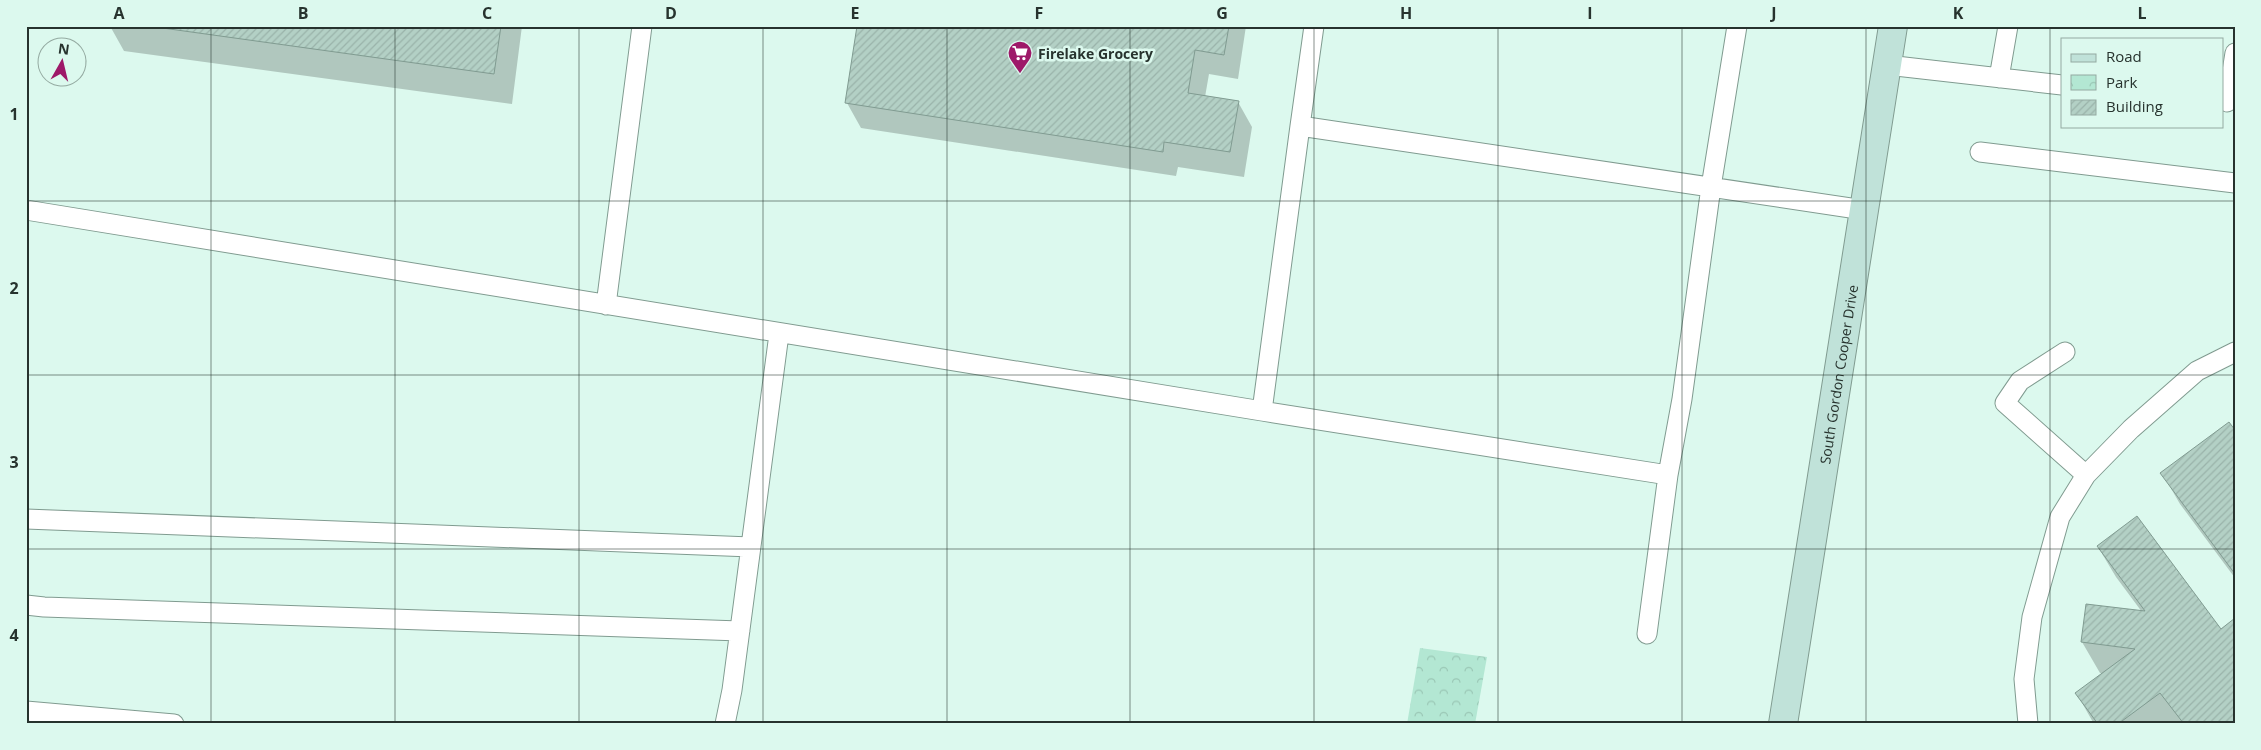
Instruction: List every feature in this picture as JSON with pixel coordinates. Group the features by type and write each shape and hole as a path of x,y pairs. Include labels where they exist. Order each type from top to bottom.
{"main road":[{"name":"South Gordon Cooper Drive","path":"1783,724 1894,26"}],"lane":[{"path":"606,305 642,26"},
{"path":"1262,411 1314,26"},
{"path":"1647,634 1668,475 1737,26"},
{"path":"2000,78 2008,26"},
{"path":"2228,102 2235,53"},
{"path":"1887,65 2061,84"},
{"path":"1300,126 1864,210"},
{"path":"1980,152 2235,183"},
{"path":"26,210 779,334 1668,475"},
{"path":"725,724 732,690 779,334"},
{"path":"2065,352 2020,381 2005,403 2086,475"},
{"path":"2028,724 2024,679 2032,617 2060,517 2086,475 2132,429 2197,371 2235,352"},
{"path":"26,519 751,547"},
{"path":"26,604 74,608 740,631"},
{"path":"26,711 174,724"}],"green space":[{"path":"1420,648 1487,657 1475,724 1407,724"}],"building":[{"path":"148,26 501,26 494,74"},
{"name":"Firelake Grocery","path":"857,26 1229,26 1224,55 1195,50 1188,93 1239,101 1230,152 1164,142 1163,152 845,103"},
{"path":"2229,422 2235,430 2235,574 2160,473"},
{"path":"2137,516 2221,629 2235,618 2235,724 2184,724 2160,693 2118,724 2098,724 2075,693 2135,649 2081,642 2086,604 2145,611 2097,546"}],"place":[{"name":"Firelake Grocery","path":"1020,74"}]}
